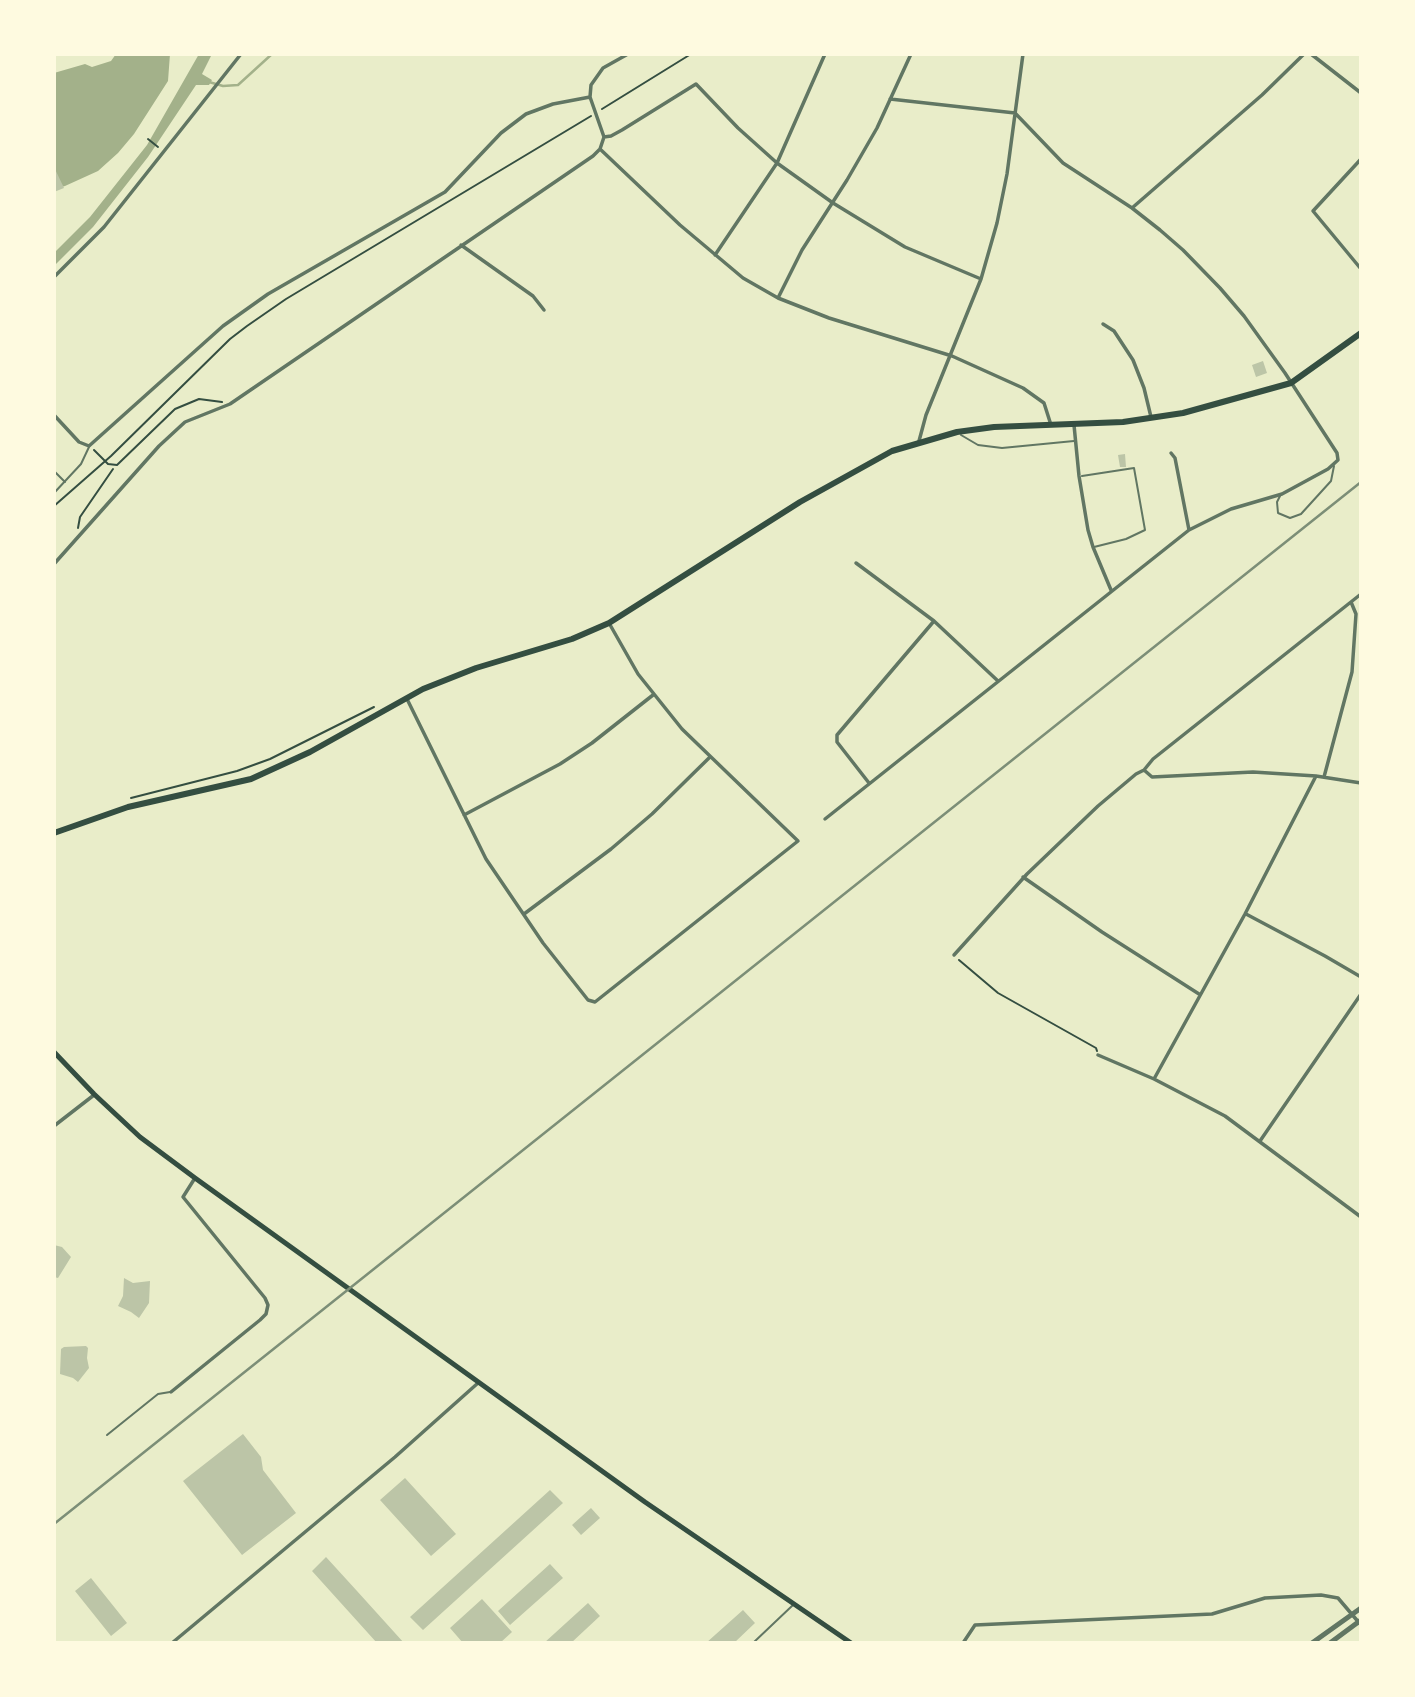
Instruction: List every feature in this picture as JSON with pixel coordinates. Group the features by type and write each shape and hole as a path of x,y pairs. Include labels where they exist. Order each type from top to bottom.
{"main road":[{"path":"54,833 128,807 251,779 310,752 423,690 475,668 572,639 609,623 800,502 875,459 919,442 957,432 994,427 1152,419 1278,389 1291,383 1361,332"},
{"path":"54,1052 140,1137 195,1178 478,1383 851,1643"}],"street":[{"path":"54,277 104,227 241,54"},
{"path":"54,564 159,446 185,422 230,404 593,156 600,149 604,136 590,97 591,85 598,73 628,54"},
{"path":"715,255 777,163 825,54"},
{"path":"778,298 802,250 877,128 911,54"},
{"path":"919,442 926,415 981,279 1004,187 1023,54"},
{"path":"1132,208 1262,95 1304,54"},
{"path":"1311,54 1361,93"},
{"path":"604,136 611,136 622,130 696,84 738,128 777,163 833,202 905,247 981,279"},
{"path":"54,415 79,442 89,446 223,326 268,294 445,192 501,133 526,114 553,104 590,97"},
{"path":"825,819 1189,530 1231,509 1282,494 1334,465 1338,460 1337,453 1291,383 1244,316 1220,288 1183,250 1132,208 1062,163 1015,113 890,99"},
{"path":"600,149 743,278 778,298 856,328 952,356 1023,388 1047,408 1051,425"},
{"path":"1361,159 1313,211 1361,269"},
{"path":"461,245 533,296 544,310"},
{"path":"1103,324 1114,331 1133,360 1152,419"},
{"path":"1074,425 1079,476 1093,547 1111,590"},
{"path":"1171,453 1175,458 1189,530"},
{"path":"856,563 934,621 998,681"},
{"path":"954,956 1023,877 1098,806 1361,594"},
{"path":"1324,777 1352,672 1356,614 1351,601"},
{"path":"869,783 837,742 837,735 934,621"},
{"path":"407,699 486,859 588,1000 595,1002 798,841 682,729 653,695 609,623"},
{"path":"464,815 561,764 653,695"},
{"path":"524,914 611,849 652,814 710,757"},
{"path":"1144,770 1152,777 1253,772 1316,776 1361,783"},
{"path":"1154,1079 1245,914 1316,776"},
{"path":"1023,877 1199,994"},
{"path":"1245,914 1361,978"},
{"path":"1260,1140 1361,994"},
{"path":"1098,1055 1154,1079 1218,1112 1260,1140 1361,1217"},
{"path":"54,1126 94,1094"},
{"path":"171,1392 260,1320 266,1314 268,1306 265,1298 183,1197 195,1178"},
{"path":"172,1643 395,1457 478,1383"},
{"path":"963,1643 975,1625 1212,1614 1265,1598 1330,1595 1338,1598 1357,1620"},
{"path":"1329,1643 1357,1620 1361,1608"},
{"path":"1312,1643 1357,1620"}],"lane":[{"path":"957,432 969,441 1002,448 1075,440"},
{"path":"54,493 81,464 89,446"},
{"path":"1282,494 1277,502 1278,513 1290,518 1301,514 1331,481 1334,465"},
{"path":"1079,476 1133,468 1145,530 1126,539 1093,547"},
{"path":"54,471 65,482"},
{"path":"107,1435 159,1394 171,1392"},
{"path":"753,1643 794,1604"}],"path":[{"path":"604,107 691,54"},
{"path":"54,506 111,456 230,339 247,326 286,299 589,117"},
{"path":"148,139 158,147"},
{"path":"89,446 108,464 117,465 175,409 199,399 214,399"},
{"path":"78,536 80,517 113,468"},
{"path":"123,801 237,771 270,759 362,712 385,705"},
{"path":"954,956 998,993 1096,1048 1098,1055"}],"shaded area":[{"path":"116,54 170,54 168,81 134,134 118,153 98,171 54,189 54,73 85,64 92,67 111,61"},
{"path":"199,54 212,54 202,74 212,80 209,85 196,85 148,157 93,227 54,266 54,253 90,217 147,145"}],"building":[{"path":"54,167 64,188 54,192"},
{"path":"1263,361 1267,373 1256,377 1252,365"},
{"path":"1125,454 1126,467 1120,467 1118,455"},
{"path":"54,1245 62,1247 71,1257 58,1278 54,1277"},
{"path":"124,1278 133,1283 150,1281 149,1303 139,1318 118,1306 123,1296"},
{"path":"86,1346 89,1368 78,1382 60,1374 61,1349"},
{"path":"243,1434 261,1457 263,1470 296,1513 242,1555 183,1481"},
{"path":"405,1478 456,1534 431,1556 380,1500"},
{"path":"550,1490 563,1503 423,1630 410,1617"},
{"path":"591,1508 600,1518 581,1535 572,1525"},
{"path":"326,1557 404,1643 377,1643 312,1571"},
{"path":"550,1564 563,1578 510,1625 498,1611"},
{"path":"91,1578 127,1623 111,1636 75,1591"},
{"path":"482,1599 512,1632 500,1643 463,1643 450,1628"},
{"path":"588,1603 600,1616 571,1643 544,1643"},
{"path":"743,1610 755,1623 734,1643 706,1643"}],"waterway":[{"path":"209,82 223,86 238,85 272,54"}],"railway":[{"path":"54,1524 1361,482"}]}
